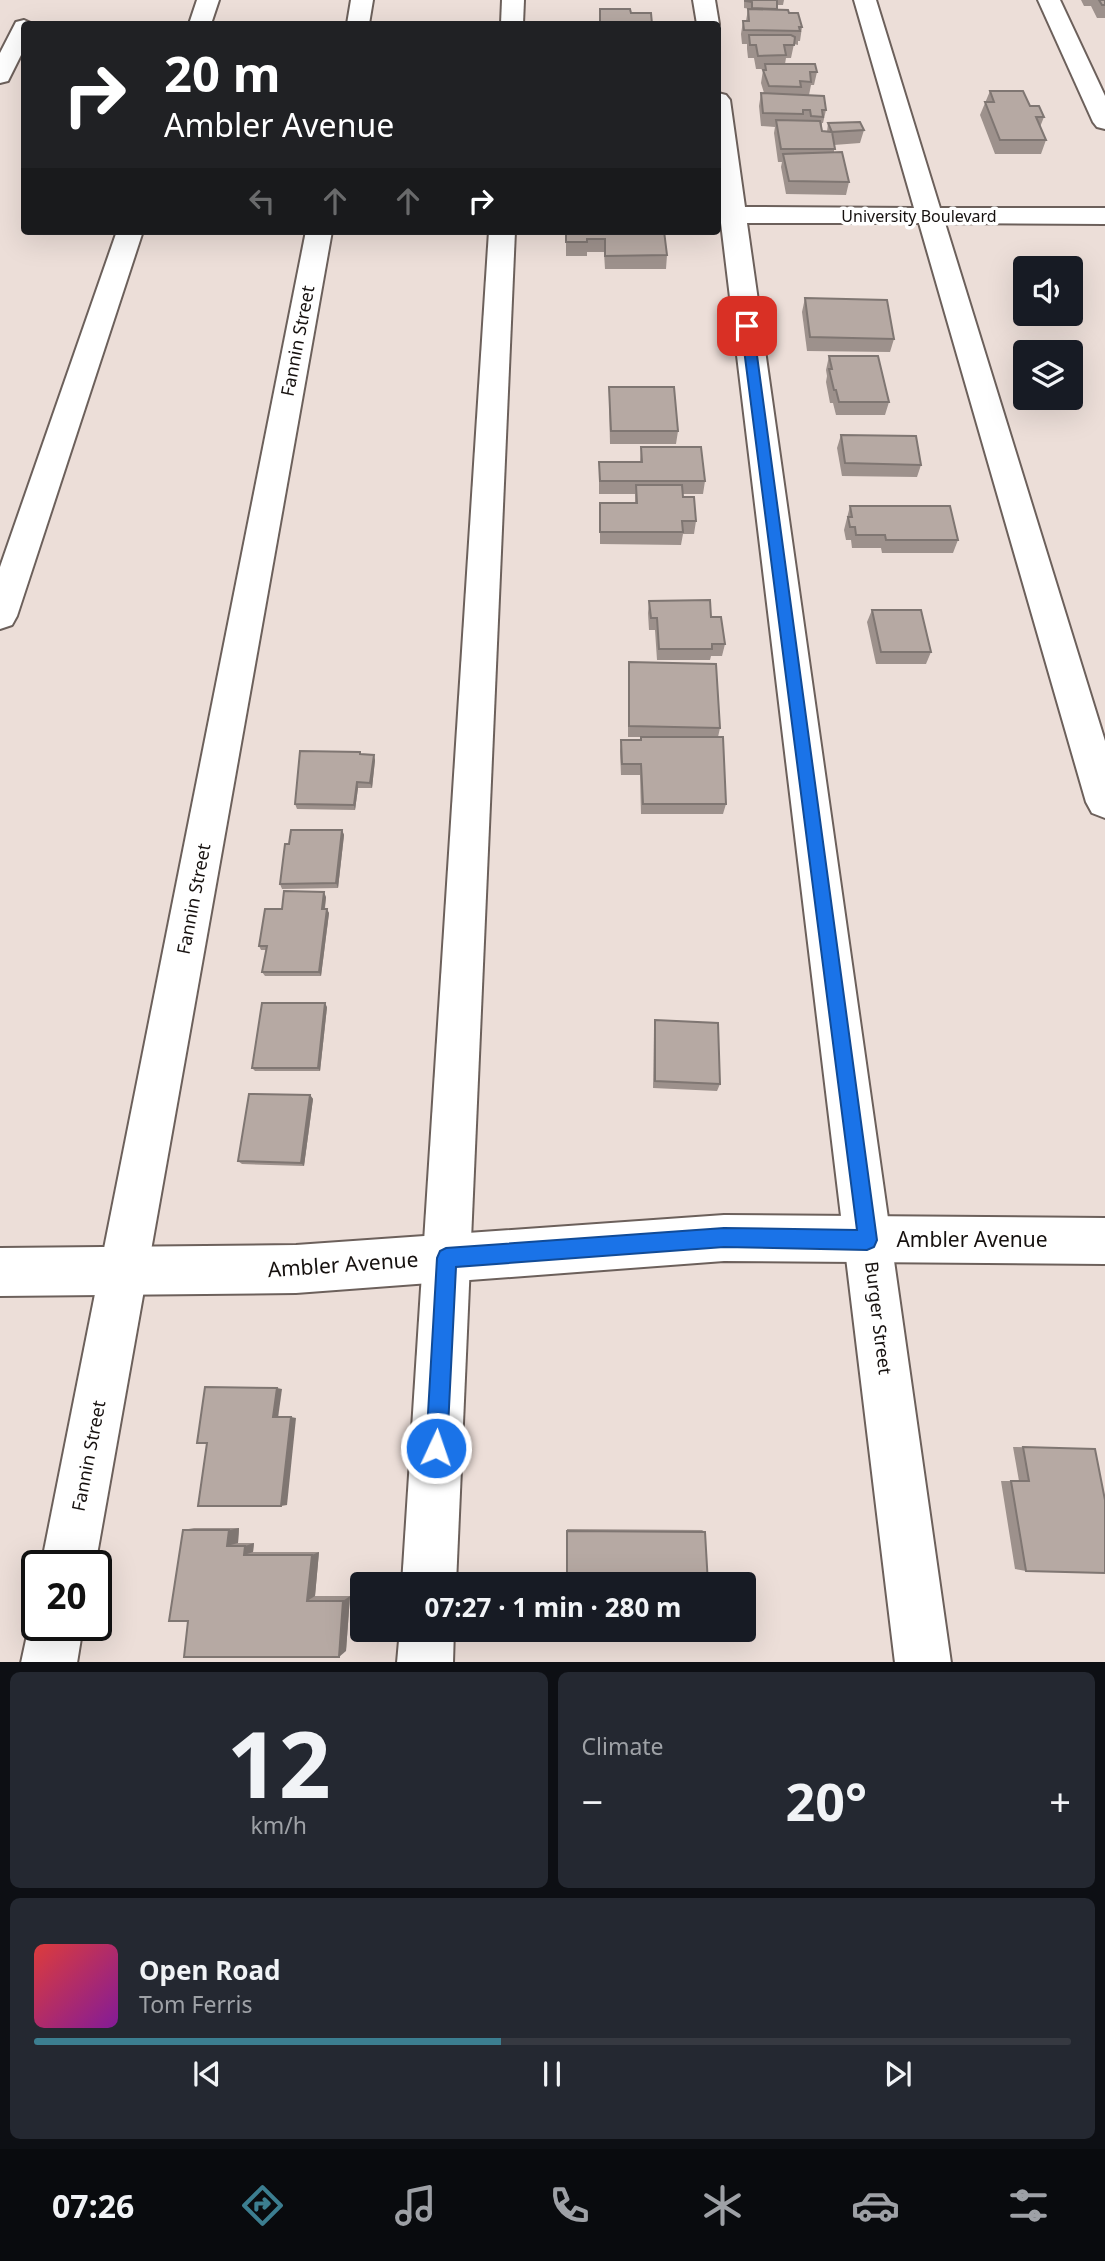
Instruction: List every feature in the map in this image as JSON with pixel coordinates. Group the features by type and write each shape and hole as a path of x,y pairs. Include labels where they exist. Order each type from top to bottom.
{"street":[{"path":"201,21 208,0"},
{"path":"358,21 362,0"},
{"path":"512,21 513,0"},
{"path":"704,0 708,21"},
{"path":"864,0 1105,802"},
{"path":"1049,0 1105,122"},
{"path":"0,76 21,35"},
{"name":"Burger Street","path":"721,150 725,216 923,1662"},
{"name":"University Boulevard","path":"725,216 1105,216"},
{"path":"0,616 129,235"},
{"name":"Fannin Street","path":"71,1550 318,235"},
{"path":"430,1572 502,235"},
{"name":"Ambler Avenue","path":"0,1272 123,1273 296,1269 724,1238 1105,1241"},
{"path":"49,1662 53,1641"},
{"path":"425,1662 426,1642"}],"building":[{"path":"745,0 777,0 777,9 752,8 752,2"},
{"path":"600,9 630,9 631,13 651,13 652,21 600,21"},
{"path":"748,9 788,10 789,13 798,13 802,27 799,27 800,31 744,30 743,21 749,21"},
{"path":"749,35 791,35 795,37 794,45 784,45 786,55 758,56 756,45 750,45"},
{"path":"765,64 815,64 817,72 810,72 811,82 800,81 801,87 769,86 763,70 766,70"},
{"path":"990,91 1023,91 1030,106 1039,106 1044,117 1036,117 1046,140 1000,140 985,102 994,102"},
{"path":"761,93 824,96 826,110 822,110 823,117 811,116 810,110 803,110 803,114 763,113"},
{"path":"776,120 820,121 822,131 832,132 835,149 781,149"},
{"path":"860,122 864,130 832,132 828,123"},
{"path":"842,152 849,182 789,181 783,154"},
{"path":"566,235 664,235 667,255 605,256 605,239 566,242"},
{"path":"805,298 887,300 894,339 810,337"},
{"path":"829,356 878,356 889,402 839,402 829,369 832,369"},
{"path":"609,387 674,387 678,431 611,431"},
{"path":"841,435 916,436 921,465 845,463"},
{"path":"641,447 701,447 705,481 600,481 599,462 642,462"},
{"path":"636,485 682,485 683,497 694,497 696,521 682,521 683,532 600,532 600,503 637,503"},
{"path":"850,506 950,506 958,540 886,540 885,535 856,535 855,527 850,527"},
{"path":"710,600 711,617 721,617 725,644 712,644 712,649 659,649 657,618 651,618 649,601"},
{"path":"872,610 921,610 931,652 881,652"},
{"path":"629,662 716,664 720,728 629,726"},
{"path":"641,737 723,737 726,804 643,804 641,764 622,764 621,740 641,740"},
{"path":"300,751 360,752 374,755 370,783 357,782 354,805 295,804"},
{"path":"291,830 342,830 336,883 280,884 285,844 289,844"},
{"path":"284,891 324,892 322,909 327,909 319,972 262,972 267,946 259,946 265,909 282,909"},
{"path":"262,1003 325,1003 318,1068 252,1068"},
{"path":"655,1020 718,1023 720,1084 655,1081"},
{"path":"249,1094 310,1095 301,1163 238,1161"},
{"path":"205,1387 277,1388 273,1417 291,1417 281,1506 198,1506 207,1443 197,1443"},
{"path":"1023,1447 1095,1449 1105,1500 1105,1573 1026,1571 1011,1481 1029,1481"},
{"path":"183,1530 229,1530 227,1546 245,1546 244,1555 312,1555 307,1601 343,1601 339,1657 184,1657 188,1621 169,1621"},
{"path":"567,1531 705,1532 707,1572 567,1572"}],"route":[{"path":"436,1448 446,1258 724,1238 867,1240 747,326"}]}
